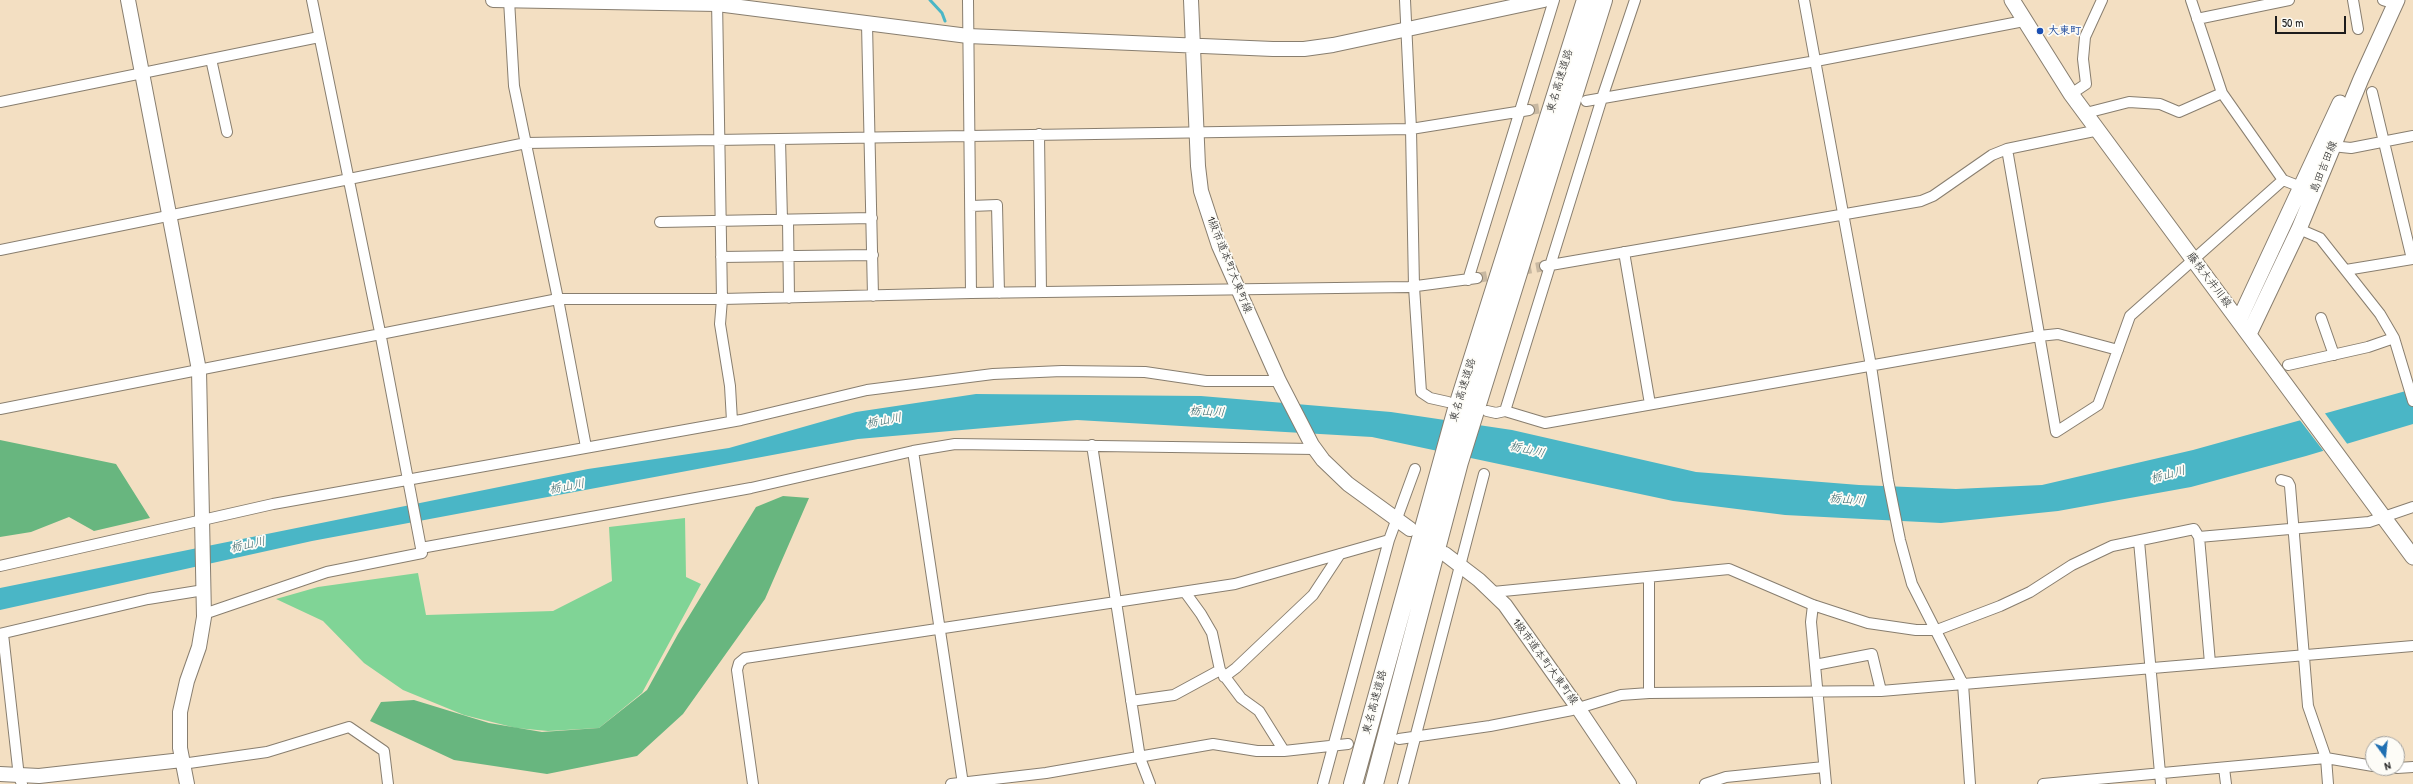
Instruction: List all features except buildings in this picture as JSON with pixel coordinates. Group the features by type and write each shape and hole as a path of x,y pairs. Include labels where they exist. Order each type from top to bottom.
{"highway":[{"name":"東名高速道路","path":"1374,784 1451,461 1452,406 1586,0"},
{"name":"東名高速道路","path":"1353,784 1451,461 1480,412 1603,0"}],"main road":[{"name":"藤枝大井川線","path":"2012,0 2071,94 2413,557"},
{"name":"島田吉田線","path":"2249,334 2299,229 2388,0"},
{"name":"島田吉田線","path":"2239,320 2388,0"}],"street":[{"path":"128,0 199,370 204,614 199,647 187,681 180,712 182,762 187,784"},
{"path":"204,614 327,572 422,553 380,332 312,0"},
{"path":"493,0 717,2 867,24 968,36 1192,46 1304,48 1406,30 1544,0"},
{"path":"968,0 971,293"},
{"name":"1級市道本町大東町線","path":"1191,0 1195,132 1198,166 1203,198 1219,246 1280,383 1313,447 1348,484 1410,530"},
{"path":"1405,0 1411,129 1414,287 1421,392 1430,398 1452,406"},
{"path":"0,409 199,370 380,332 558,299 722,299 971,293 1414,287 1473,279 1518,112 1554,0"},
{"path":"1504,410 1547,265 1635,0"},
{"path":"1804,0 1871,366 1888,480 1900,540 1912,584 1937,630 1963,684 1970,784"},
{"path":"2071,94 2086,84 2083,59 2086,37 2102,0"},
{"path":"2192,0 2222,93 2283,180 2301,187"},
{"path":"2197,19 2289,0"},
{"path":"2353,0 2358,29"},
{"path":"509,1 514,86 558,299 586,447"},
{"path":"717,2 722,299 720,324 730,386 732,421"},
{"path":"1586,100 1816,61 2024,21"},
{"path":"867,24 871,137 873,296"},
{"path":"0,102 320,37"},
{"path":"211,59 227,132"},
{"path":"2346,270 2413,259 2372,92"},
{"path":"2086,113 2129,102 2160,104 2179,112 2222,93"},
{"path":"0,250 349,181 526,143 1411,129 1529,110"},
{"path":"1547,265 1921,201 1932,196 1992,155 2007,149 2099,130"},
{"path":"1039,134 1041,292"},
{"path":"2332,146 2351,148 2413,136"},
{"path":"780,139 788,256 789,298"},
{"path":"2007,149 2056,432 2098,405 2130,316 2283,180"},
{"path":"971,206 997,205 999,293"},
{"path":"660,222 872,218"},
{"path":"2299,229 2320,238 2380,314 2394,338 2413,401"},
{"path":"1624,252 1650,404"},
{"path":"721,257 873,255"},
{"path":"2321,318 2334,355"},
{"path":"1480,412 1496,413 1504,410 1546,422 2039,336 2058,334 2118,350"},
{"path":"2288,365 2334,355 2394,338"},
{"path":"0,566 201,519 732,421 867,390 993,374 1062,371 1145,372 1206,381 1280,383"},
{"path":"421,548 751,488 913,451 955,444 1313,447"},
{"path":"1092,445 1140,758 1150,784"},
{"path":"913,451 963,783"},
{"path":"1323,784 1389,540 1415,469"},
{"path":"1403,784 1484,474"},
{"path":"2281,480 2288,482 2290,486 2308,706 2326,758 2328,784"},
{"path":"2199,537 2369,522 2413,506"},
{"path":"1493,592 1729,569 1813,605 1868,623 1916,630 1937,630 2000,606 2030,592 2072,565 2112,546 2194,529 2199,537 2210,663"},
{"path":"753,784 737,670 739,663 745,658 1235,584 1389,540"},
{"path":"2139,541 2160,779"},
{"path":"1131,701 1174,695 1222,674 1313,595 1340,554"},
{"name":"1級市道本町大東町線","path":"1445,554 1461,565 1493,592 1505,605 1578,708 1629,784"},
{"path":"1648,693 1649,577"},
{"path":"21,780 2,634 148,599 204,590"},
{"path":"1185,592 1201,614 1212,633 1222,674 1241,698 1259,711 1284,751"},
{"path":"1813,605 1811,622 1826,784"},
{"path":"1399,739 1490,726 1578,708 1621,696 1648,693 1817,693 1880,691 2413,646"},
{"path":"1815,665 1872,654 1880,691"},
{"path":"0,774 21,780 39,776 267,752 349,727 384,751 388,784"},
{"path":"951,784 1046,774 1213,744 1257,751 1284,751 1348,744"},
{"path":"2043,784 2160,779 2224,768 2326,758 2365,765"},
{"path":"1705,784 1726,777 1824,767"},
{"path":"2224,768 2226,784"}],"green space":[{"path":"0,440 116,464 150,518 94,531 69,517 31,532 0,537"},
{"path":"783,496 809,498 765,599 683,714 637,756 547,774 454,760 370,721 381,702 414,700 489,723 542,732 599,728 647,690 678,634 756,507"},
{"path":"685,518 686,577 701,584 642,693 599,728 548,731 516,728 464,715 403,690 364,663 323,621 276,599 318,587 418,573 426,615 553,611 612,581 609,527"}],"water":[{"name":"栃山川","path":"2413,389 2413,424 2306,456 2191,487 2058,511 1941,523 1785,515 1673,501 1372,437 1077,420 858,439 312,541 0,610 0,588 588,469 729,448 856,412 976,394 1201,396 1391,412 1512,430 1696,472 1859,485 1956,489 2042,485 2193,450"}],"pier":[{"path":"2324,412 2348,445 2325,453 2299,419"}],"waterway":[{"path":"930,0 942,13 945,21"}],"tunnel":[{"path":"1529,110 1556,106"},
{"path":"1477,278 1545,266"}],"place":[{"name":"大東町","path":"2040,31"}]}
